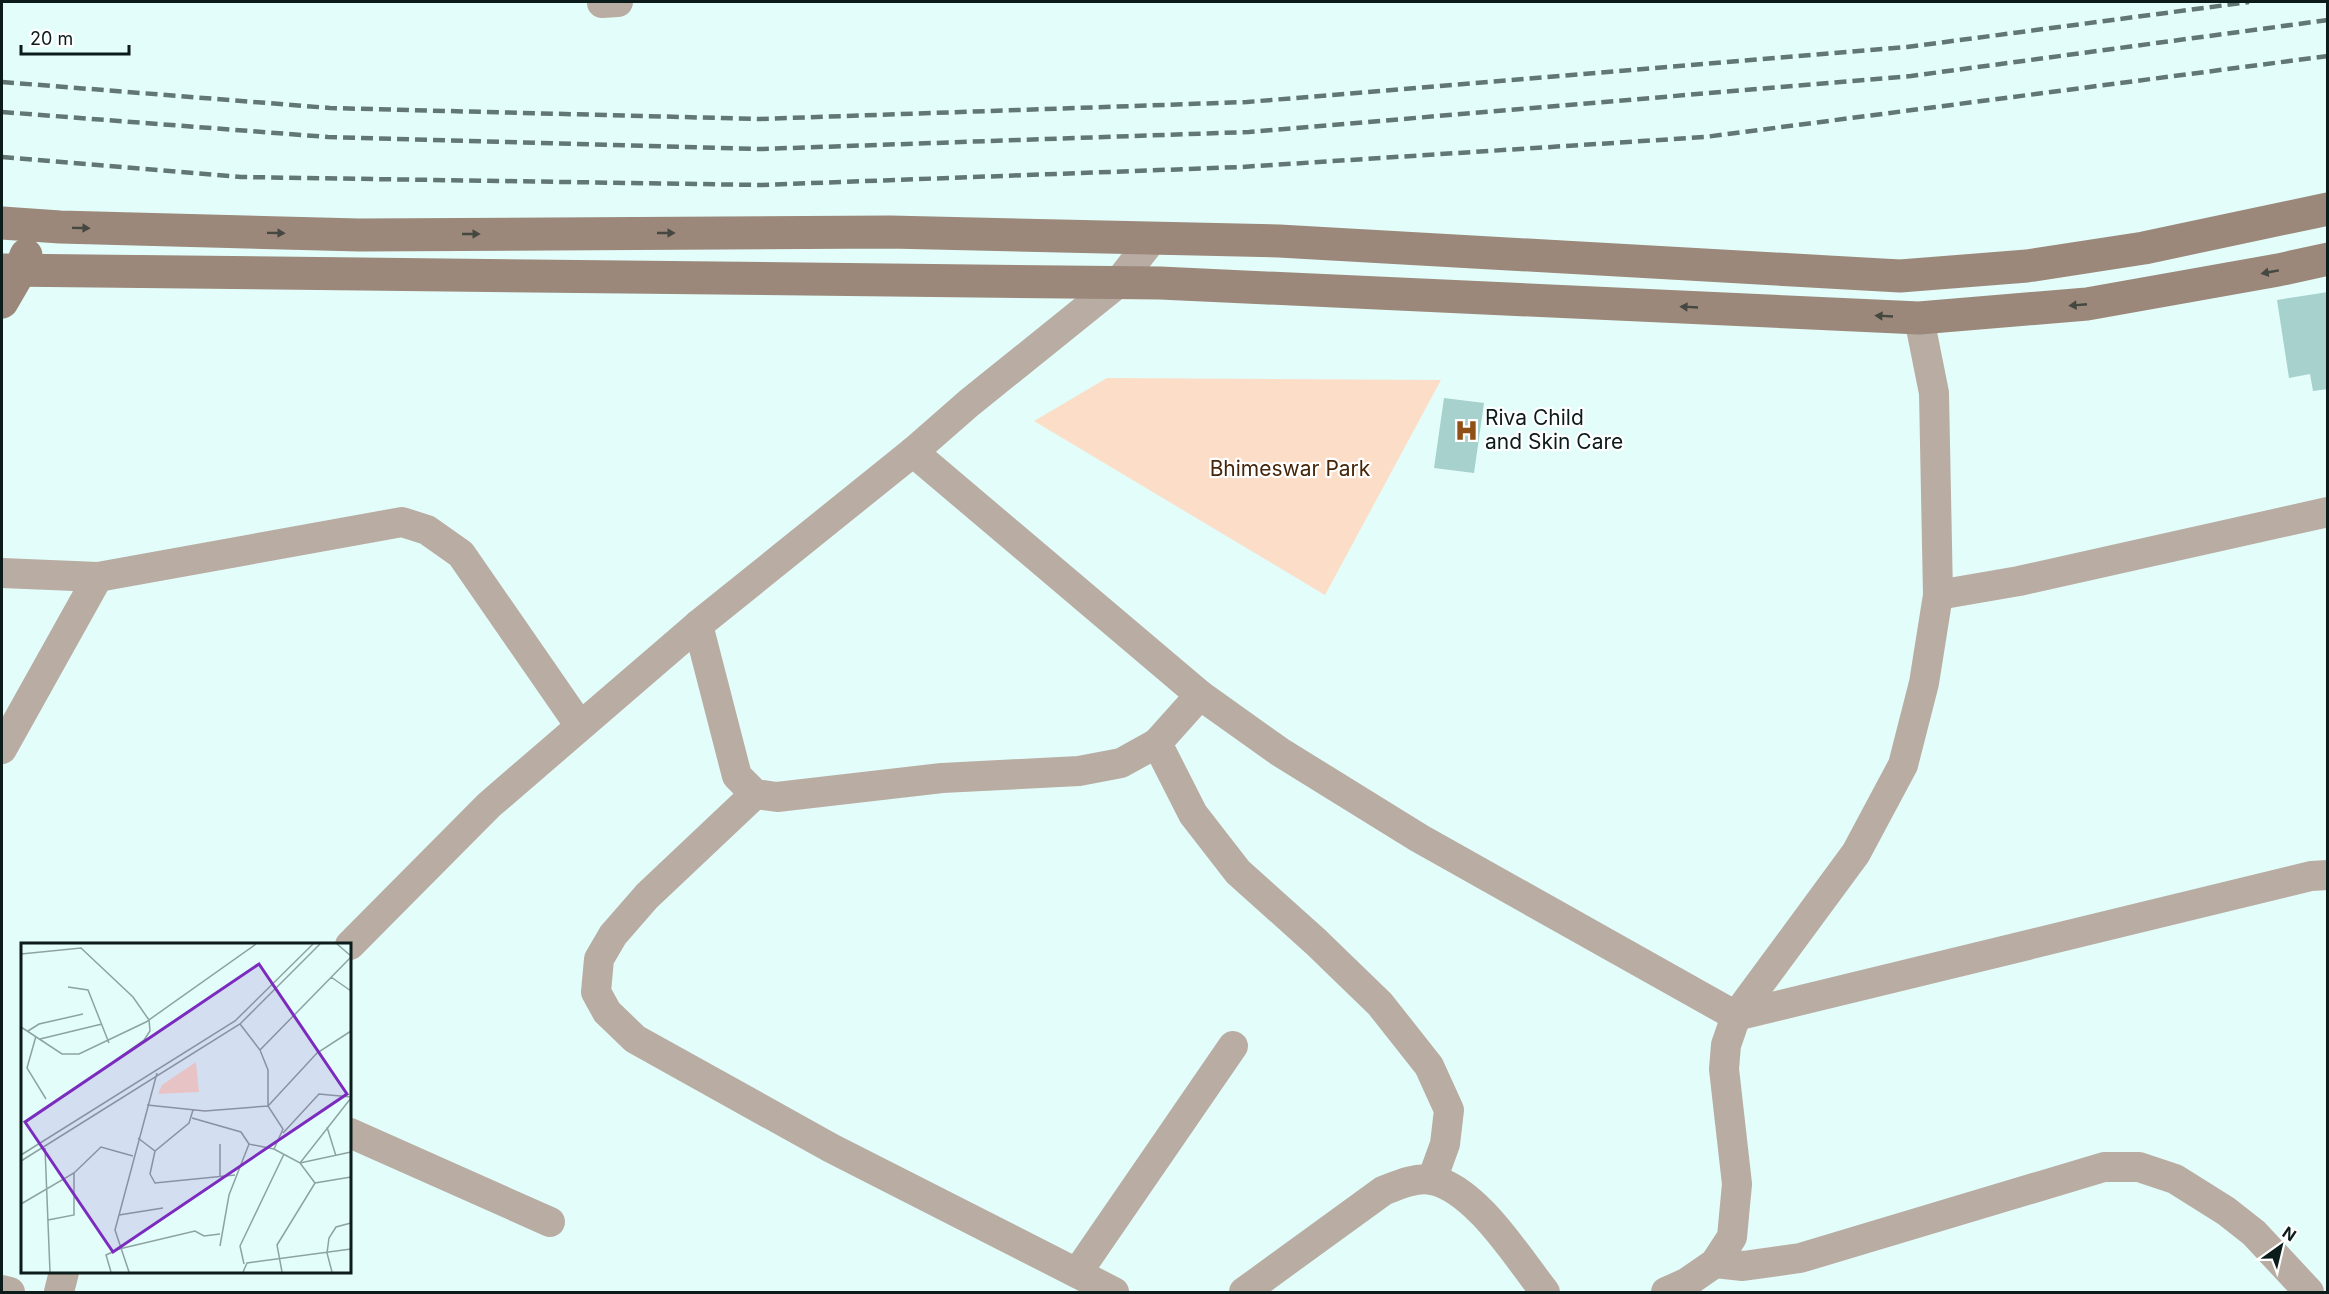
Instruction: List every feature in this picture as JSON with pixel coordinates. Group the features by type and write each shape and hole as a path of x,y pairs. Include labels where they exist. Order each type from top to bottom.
{"street":[{"path":"2,223 359,235 890,232 1153,238 1291,242 1900,276 2027,266 2144,248 2328,209"},
{"path":"2,302 11,271 38,226"},
{"path":"351,944 489,805 698,625 1118,283 1153,238"},
{"path":"11,271 1160,283 1919,318 2087,304 2328,259"},
{"path":"1666,1293 1686,1283 1714,1263 1732,1237 1737,1184 1724,1069 1726,1045 1736,1016 1856,853 1903,765 1924,683 1938,595 1934,393 1919,318"},
{"path":"913,452 1200,695 1280,752 1419,838 1736,1016 2300,879 2328,875"},
{"path":"1938,595 2019,581 2328,512"},
{"path":"2,573 98,577 402,522 427,530 461,554 580,726"},
{"path":"2,749 98,577"},
{"path":"698,625 737,776 754,794 777,797 942,778 1079,771 1120,763 1157,743 1200,695"},
{"path":"1157,743 1193,813 1239,872 1380,1004 1429,1066 1449,1110 1444,1144 1432,1180"},
{"path":"754,794 647,896 613,935 599,959 596,992 607,1012 635,1040 831,1148 1114,1293"},
{"path":"1077,1273 1233,1046"},
{"path":"351,1133 550,1222"},
{"path":"1714,1263 1743,1266 1800,1258 2104,1167 2139,1167 2175,1179 2226,1211 2254,1233 2309,1293"},
{"path":"1244,1293 1383,1191 1405,1182 1432,1180 1457,1190 1476,1204 1545,1293"},
{"path":"59,1293 64,1273"},
{"path":"2,1290 10,1293"}],"green space":[{"name":"Bhimeswar Park","path":"1107,378 1441,380 1325,595 1034,421"}],"building":[{"path":"2328,292 2328,389 2313,391 2310,374 2289,378 2277,300"},
{"path":"1444,398 1484,403 1474,473 1434,468"}],"railway":[{"path":"2,82 330,108 760,119 1247,102 1907,47 2249,2"},
{"path":"2,112 328,137 761,149 1249,132 1911,76 2328,20"},
{"path":"2,157 241,177 761,185 1241,167 1705,137 2328,56"}],"place":[{"name":"Riva Child and Skin Care","path":"1467,430"}]}
